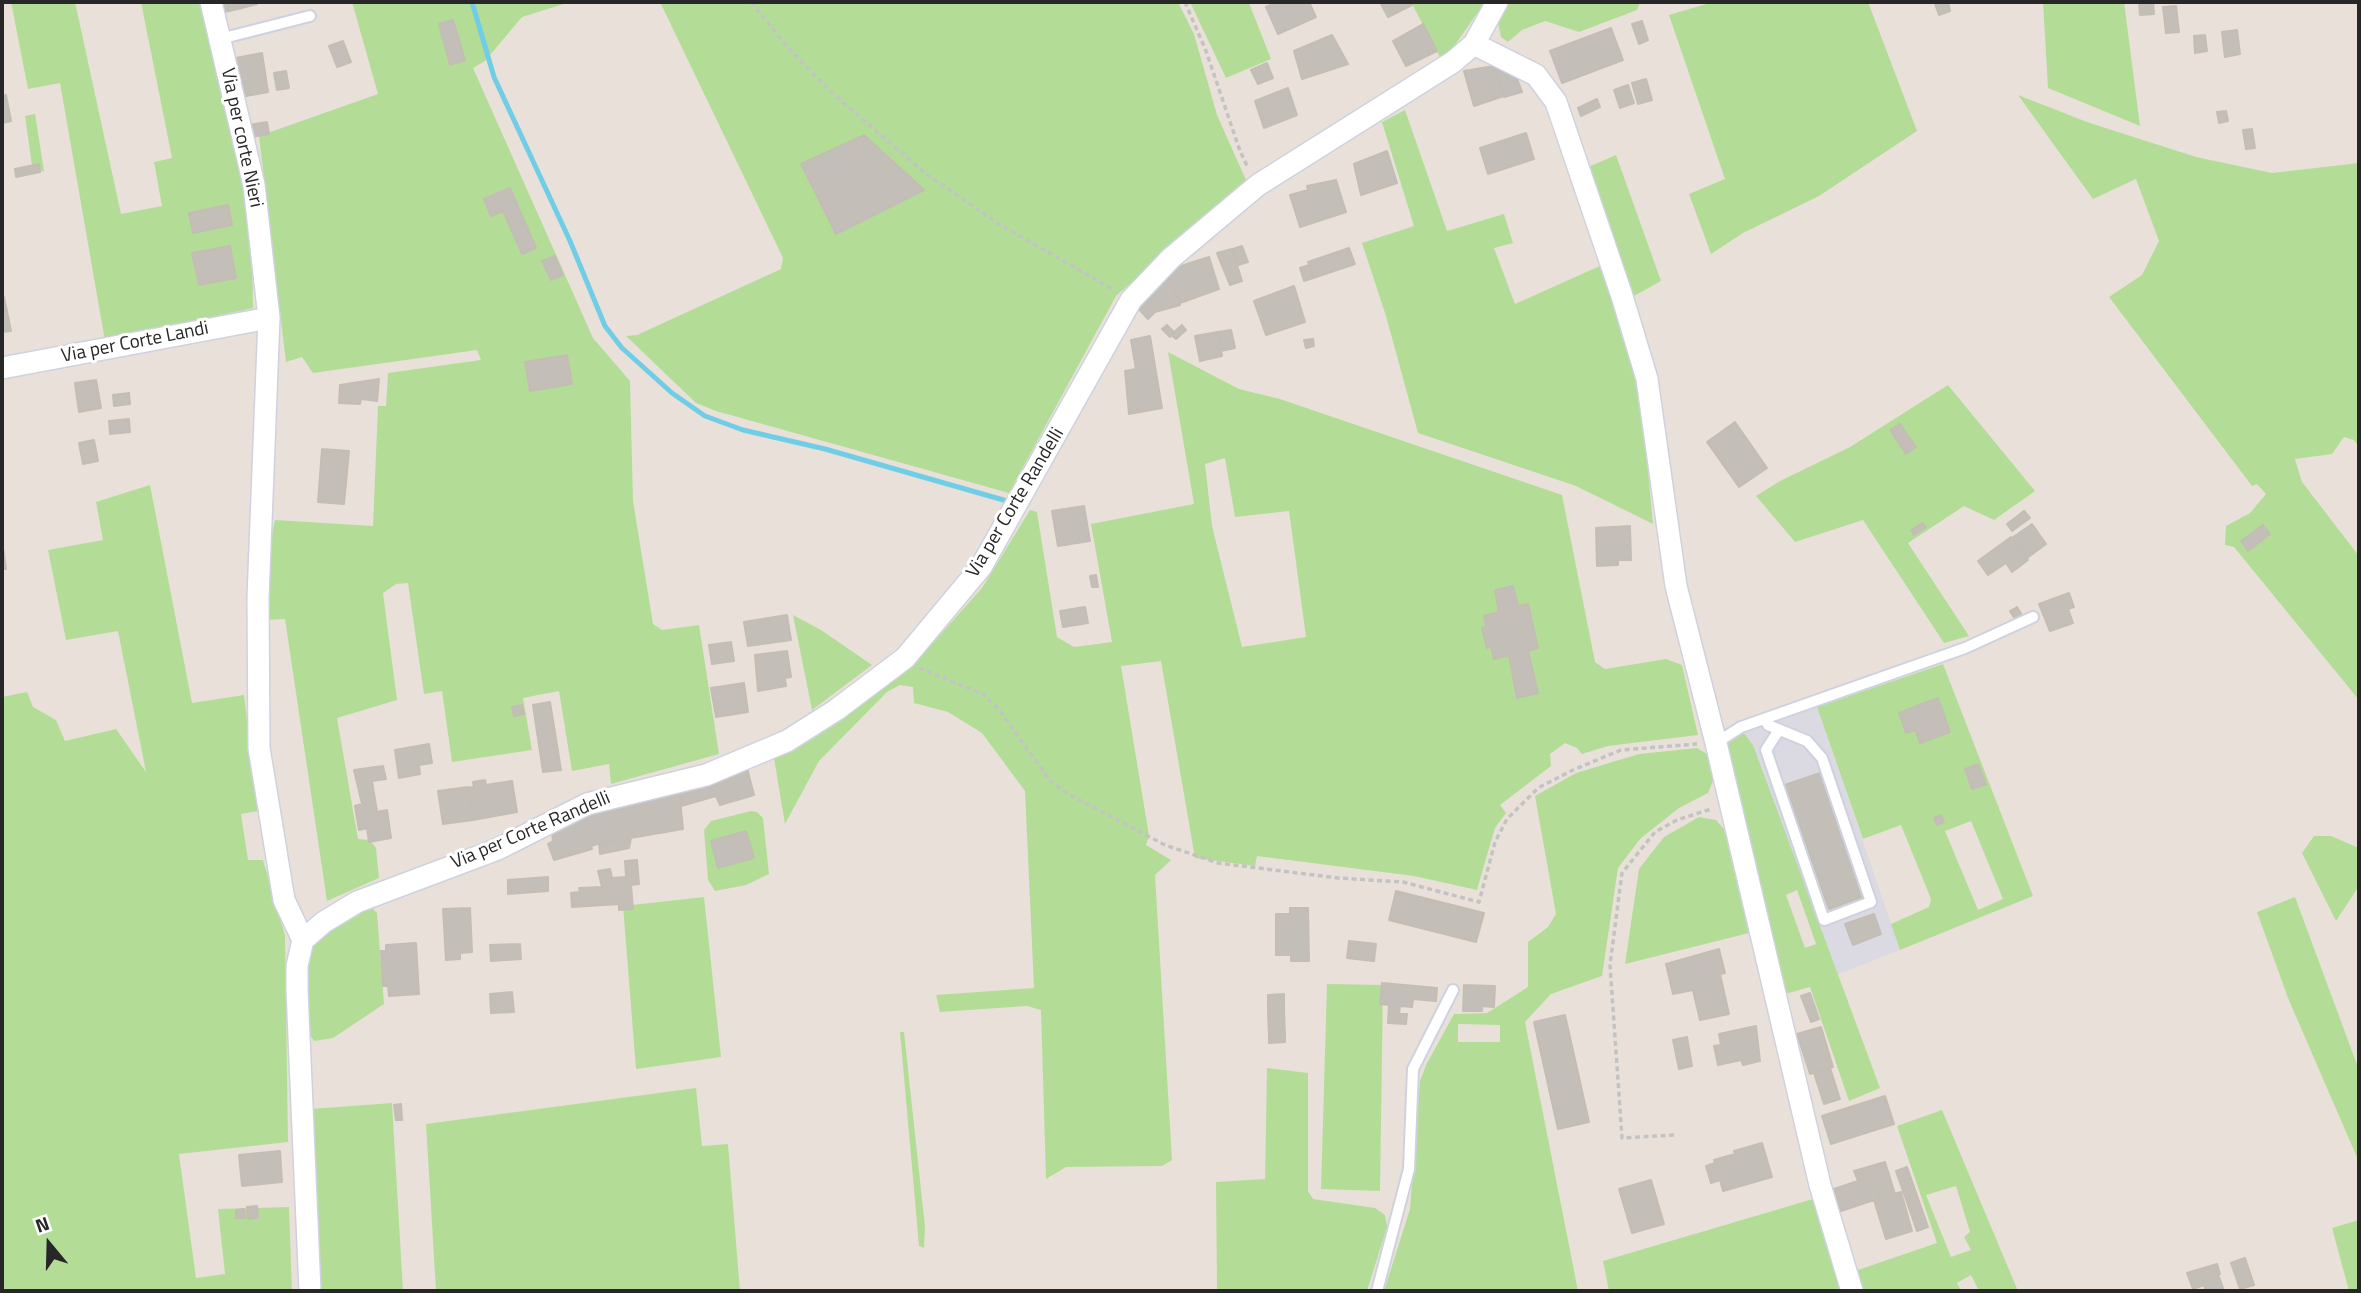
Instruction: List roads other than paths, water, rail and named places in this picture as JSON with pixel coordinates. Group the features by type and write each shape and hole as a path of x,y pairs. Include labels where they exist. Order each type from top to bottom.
{"street":[{"name":"Via per corte Nieri","path":"211,2 254,185 269,318 258,598 259,748 284,900 303,940"},
{"name":"Via per Corte Randelli","path":"303,940 324,922 357,902 498,849 587,804 706,775 787,741 836,710 905,658 981,567 1131,300 1171,258 1258,185 1424,83 1474,44 1497,2"},
{"path":"1474,44 1536,75 1556,102 1569,134 1647,379 1675,586 1716,743 1816,1169 1852,1291"},
{"name":"Via per Corte Landi","path":"2,368 269,318"},
{"path":"303,940 297,965 297,990 310,1291"}],"lane":[{"path":"220,39 310,16"},
{"path":"1716,743 1741,727 1965,648 2033,617"},
{"path":"1765,719 1768,725 1807,741 1822,758 1871,902 1824,920 1766,750 1779,730"},
{"path":"1377,1291 1409,1169 1413,1069 1453,990"}],"waterway":[{"path":"472,2 494,77 570,241 605,326 622,348 672,393 705,416 743,430 825,449 1007,501"}]}
